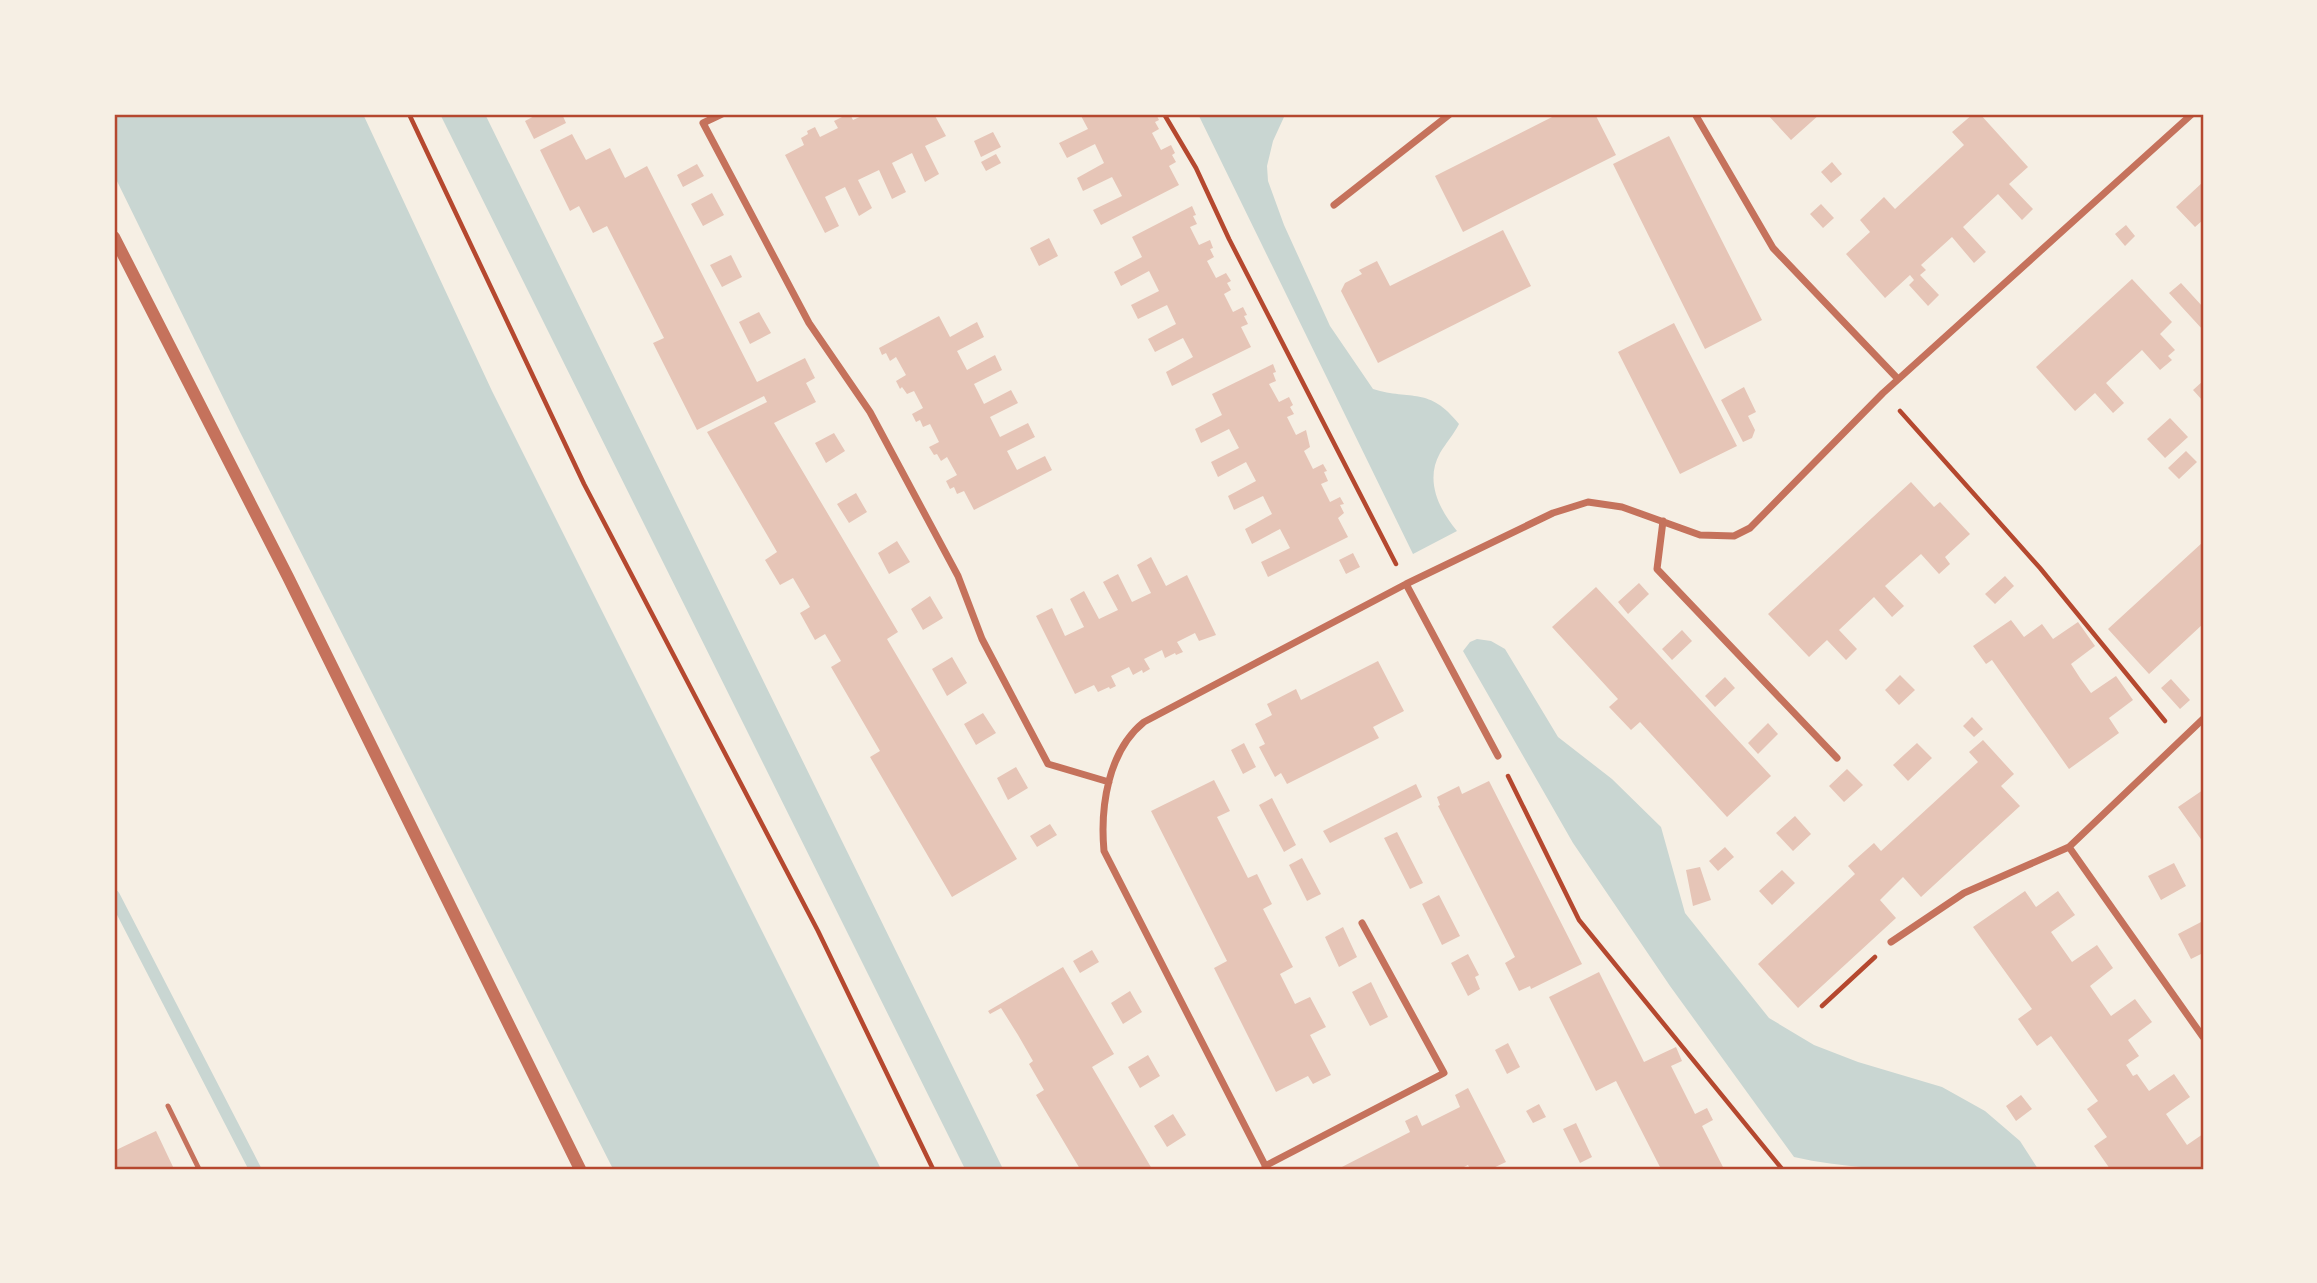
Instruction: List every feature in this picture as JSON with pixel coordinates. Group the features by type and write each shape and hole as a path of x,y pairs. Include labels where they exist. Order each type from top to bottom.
{"street":[{"path":"722,114 703,123 809,323 870,412 958,576 982,639 1048,764 1109,782"},
{"path":"1334,205 1450,114"},
{"path":"1695,114 1773,248 1898,379"},
{"path":"1362,923 1444,1073 1266,1168 1104,851 1102,824 1109,782 1130,733 1144,722 1406,584 1553,513 1588,502 1622,508 1700,535 1734,536 1750,528 1883,393 2192,114"},
{"path":"114,237 282,565 580,1169"},
{"path":"1663,521 1657,569 1837,758"},
{"path":"1406,584 1498,756"},
{"path":"1891,942 1964,893 2069,847 2203,719"},
{"path":"2069,847 2203,1037"}],"lane":[{"path":"168,1107 200,1169"}],"path":[{"path":"409,114 584,484 818,931 933,1169"},
{"path":"1164,114 1196,168 1229,239 1406,584"},
{"path":"1883,393 2040,568 2180,741"},
{"path":"1498,756 1579,920 1782,1169"},
{"path":"1822,1006 1891,942"}],"shaded area":[{"path":"114,114 363,114 492,391 881,1169 613,1169 240,432 114,175"},
{"path":"440,114 485,114 1003,1169 965,1169"},
{"path":"1198,114 1282,114 1284,117 1273,141 1267,166 1268,181 1284,225 1330,326 1373,389 1429,399 1448,412 1459,424 1440,453 1434,473 1439,503 1457,531 1413,554"},
{"path":"1477,639 1491,641 1505,649 1558,737 1612,779 1661,827 1685,913 1769,1018 1814,1045 1858,1062 1942,1087 1985,1111 2020,1141 2038,1169 1885,1169 1794,1157 1670,986 1573,843 1463,651 1470,642"}],"building":[{"path":"538,114 562,114 566,123 534,139 525,121"},
{"path":"840,114 850,114 853,120 866,114 934,114 946,136 925,146 939,174 925,182 912,153 892,163 906,192 892,199 879,170 858,180 872,208 859,216 845,187 825,197 839,226 825,233 785,155 804,145 801,138 808,134 807,131 815,127 820,137 838,128 834,121 842,117"},
{"path":"1080,114 1143,114 1144,117 1156,114 1159,120 1155,122 1159,129 1152,133 1161,150 1171,145 1176,162 1169,166 1179,185 1101,225 1093,210 1122,196 1112,177 1083,191 1077,178 1104,163 1095,144 1067,158 1059,143 1088,129"},
{"path":"1558,114 1595,114 1616,155 1463,232 1435,176"},
{"path":"1767,114 1820,114 1791,140"},
{"path":"1973,114 1980,114 2028,167 2009,184 2033,209 2022,220 1998,194 1963,227 1986,252 1974,263 1952,237 1921,265 1926,270 1920,275 1939,295 1928,306 1909,285 1914,280 1910,275 1885,298 1846,254 1870,232 1860,220 1884,197 1895,209 1964,145 1952,132"},
{"path":"993,132 1001,147 981,157 974,141"},
{"path":"572,134 586,160 610,148 625,178 647,166 757,382 805,358 815,378 806,383 816,402 774,423 898,632 887,639 1017,859 952,897 870,757 880,751 831,667 841,661 825,634 815,640 800,613 810,607 793,578 780,585 765,560 777,552 707,432 767,402 764,396 697,430 653,343 664,338 607,226 593,233 579,206 570,211 540,150"},
{"path":"1669,136 1762,320 1705,349 1613,164"},
{"path":"996,154 1001,163 986,171 981,162"},
{"path":"1832,162 1842,174 1831,183 1821,172"},
{"path":"697,164 704,176 683,187 677,175"},
{"path":"2203,182 2203,220 2195,227 2176,207"},
{"path":"712,193 724,215 703,226 691,204"},
{"path":"1821,204 1834,218 1823,228 1810,214"},
{"path":"1192,206 1197,224 1190,227 1199,245 1210,240 1214,257 1207,261 1216,278 1226,273 1231,281 1227,283 1231,290 1224,294 1233,312 1243,307 1248,324 1241,327 1251,347 1172,386 1166,372 1193,357 1183,338 1155,352 1148,339 1176,324 1167,305 1138,319 1131,305 1159,291 1149,271 1121,286 1114,272 1142,257 1132,237"},
{"path":"2126,225 2135,236 2125,246 2115,234"},
{"path":"1503,230 1531,286 1378,363 1341,291 1345,283 1362,274 1359,270 1377,261 1390,286"},
{"path":"1049,238 1058,256 1039,266 1030,248"},
{"path":"731,255 742,277 722,287 710,265"},
{"path":"2132,279 2172,322 2160,334 2175,350 2168,356 2172,360 2160,370 2142,350 2106,383 2124,403 2113,413 2095,393 2075,411 2036,367"},
{"path":"2181,283 2203,307 2203,330 2169,293"},
{"path":"759,312 771,333 750,344 739,322"},
{"path":"939,316 950,337 977,322 984,337 957,351 967,370 995,355 1002,370 974,384 984,404 1011,390 1018,403 990,417 1000,437 1028,423 1035,437 1007,451 1017,470 1045,456 1052,470 974,510 964,491 957,494 954,487 950,489 946,481 957,475 947,457 941,461 929,447 939,442 930,424 923,427 920,420 916,422 912,414 923,408 914,391 907,394 902,387 900,389 896,381 906,375 896,357 890,361 886,353 882,355 879,348"},
{"path":"1674,323 1737,446 1680,474 1618,352"},
{"path":"1273,364 1276,381 1269,384 1279,402 1289,397 1294,414 1287,417 1296,435 1306,430 1310,447 1304,451 1313,469 1323,464 1327,471 1324,472 1328,481 1321,484 1330,502 1340,497 1344,504 1340,505 1344,513 1338,518 1348,537 1268,577 1261,562 1290,548 1280,529 1252,544 1245,529 1272,514 1263,496 1234,510 1228,496 1256,481 1246,462 1218,477 1211,462 1239,448 1229,429 1201,443 1195,429 1222,415 1212,394"},
{"path":"2203,381 2203,401 2193,390"},
{"path":"1744,387 1756,412 1748,416 1755,430 1752,438 1743,442 1721,400"},
{"path":"2170,418 2188,437 2165,458 2147,439"},
{"path":"834,433 845,451 826,463 815,443"},
{"path":"2186,451 2197,462 2179,479 2168,468"},
{"path":"1911,482 1934,507 1940,502 1970,534 1945,557 1950,564 1939,574 1921,554 1885,586 1904,606 1892,617 1874,597 1839,630 1857,649 1846,660 1827,640 1809,657 1768,614"},
{"path":"856,493 867,512 849,523 837,504"},
{"path":"897,541 910,562 889,574 878,553"},
{"path":"2203,542 2203,624 2149,674 2108,629"},
{"path":"1353,553 1360,567 1346,574 1339,560"},
{"path":"1151,557 1166,586 1187,575 1216,635 1199,641 1195,633 1177,642 1183,652 1165,658 1162,650 1144,659 1150,669 1143,673 1142,670 1133,675 1129,667 1111,676 1116,686 1110,689 1109,687 1098,692 1094,685 1075,694 1036,616 1052,608 1065,636 1084,627 1070,599 1084,591 1099,619 1118,610 1103,582 1118,574 1132,602 1151,593 1137,565"},
{"path":"2005,576 2014,586 1995,604 1985,594"},
{"path":"1639,583 1649,594 1628,614 1618,602"},
{"path":"1596,587 1771,776 1727,817 1640,722 1631,730 1609,707 1618,699 1552,627"},
{"path":"930,596 943,618 923,630 911,609"},
{"path":"2011,620 2024,637 2042,624 2053,639 2078,622 2095,646 2071,664 2080,678 2091,693 2116,676 2133,700 2109,718 2119,733 2069,769 1992,660 1986,664 1973,646"},
{"path":"1682,630 1692,641 1672,660 1662,649"},
{"path":"952,657 967,683 947,696 932,669"},
{"path":"1378,661 1404,711 1373,727 1379,738 1287,784 1281,773 1275,777 1259,747 1265,744 1255,724 1272,715 1267,704 1296,689 1301,700"},
{"path":"1900,675 1915,690 1899,705 1885,690"},
{"path":"1725,677 1735,688 1715,707 1705,696"},
{"path":"2171,679 2190,700 2180,709 2161,688"},
{"path":"983,713 996,733 976,745 964,724"},
{"path":"1972,717 1983,729 1974,737 1963,726"},
{"path":"1768,723 1778,734 1758,754 1748,743"},
{"path":"1983,740 2014,774 2001,786 2020,806 1921,897 1903,877 1880,900 1896,918 1798,1008 1758,964 1855,874 1848,866 1874,843 1881,851 1978,762 1969,752"},
{"path":"1244,743 1256,767 1243,774 1231,750"},
{"path":"1917,743 1932,758 1908,781 1893,765"},
{"path":"1016,767 1028,788 1008,800 997,778"},
{"path":"1847,769 1863,785 1844,802 1829,786"},
{"path":"1214,780 1230,811 1217,817 1248,878 1257,874 1272,904 1263,909 1293,967 1280,974 1295,1004 1310,997 1326,1027 1310,1035 1331,1075 1313,1084 1308,1076 1276,1092 1214,968 1227,961 1151,811"},
{"path":"1489,781 1582,964 1531,989 1530,986 1519,991 1505,963 1515,957 1438,806 1437,797 1459,786 1462,794"},
{"path":"1416,784 1422,797 1330,843 1323,831"},
{"path":"2203,790 2203,842 2178,807"},
{"path":"1272,798 1296,845 1284,852 1259,805"},
{"path":"1795,816 1811,834 1793,851 1776,833"},
{"path":"1050,824 1057,835 1037,847 1030,836"},
{"path":"1397,832 1423,883 1410,889 1384,838"},
{"path":"1725,847 1734,857 1718,871 1709,861"},
{"path":"1302,858 1321,894 1307,901 1289,865"},
{"path":"2174,863 2186,886 2161,900 2148,876"},
{"path":"1700,867 1711,900 1693,906 1686,870"},
{"path":"1782,870 1795,883 1772,905 1759,891"},
{"path":"2025,891 2036,907 2058,891 2075,915 2051,932 2072,962 2097,945 2113,968 2090,986 2111,1016 2135,999 2152,1022 2128,1040 2139,1056 2126,1065 2133,1076 2137,1074 2149,1091 2174,1074 2190,1097 2166,1114 2187,1145 2203,1134 2203,1169 2110,1169 2094,1146 2107,1137 2087,1109 2098,1101 2051,1036 2037,1046 2018,1019 2032,1009 1973,927"},
{"path":"1439,895 1460,936 1442,945 1422,904"},
{"path":"2203,921 2203,953 2191,959 2178,934"},
{"path":"1343,927 1357,957 1339,967 1325,937"},
{"path":"1092,950 1099,962 1080,973 1073,961"},
{"path":"1468,954 1479,975 1475,977 1480,989 1468,996 1451,963"},
{"path":"1063,967 1114,1054 1092,1067 1152,1169 1080,1169 1036,1095 1044,1090 1029,1064 1033,1061 1018,1035 1001,1008 990,1014 988,1011"},
{"path":"1599,972 1644,1062 1676,1047 1682,1061 1671,1066 1695,1114 1707,1108 1713,1120 1702,1126 1724,1169 1661,1169 1616,1081 1596,1091 1549,997"},
{"path":"1371,982 1388,1017 1370,1026 1352,992"},
{"path":"1130,991 1142,1012 1123,1024 1111,1003"},
{"path":"1508,1043 1520,1067 1507,1074 1495,1050"},
{"path":"1148,1055 1160,1076 1140,1088 1128,1067"},
{"path":"1468,1088 1506,1162 1491,1169 1470,1169 1468,1165 1460,1169 1338,1169 1410,1132 1405,1121 1417,1115 1422,1126 1460,1107 1455,1095"},
{"path":"2021,1095 2032,1109 2016,1121 2006,1106"},
{"path":"1539,1104 1546,1117 1533,1123 1526,1111"},
{"path":"1173,1114 1186,1135 1167,1147 1154,1126"},
{"path":"1576,1123 1592,1157 1580,1163 1563,1129"},
{"path":"156,1131 174,1169 114,1169 114,1151"}],"waterway":[{"path":"114,896 255,1169"}]}
